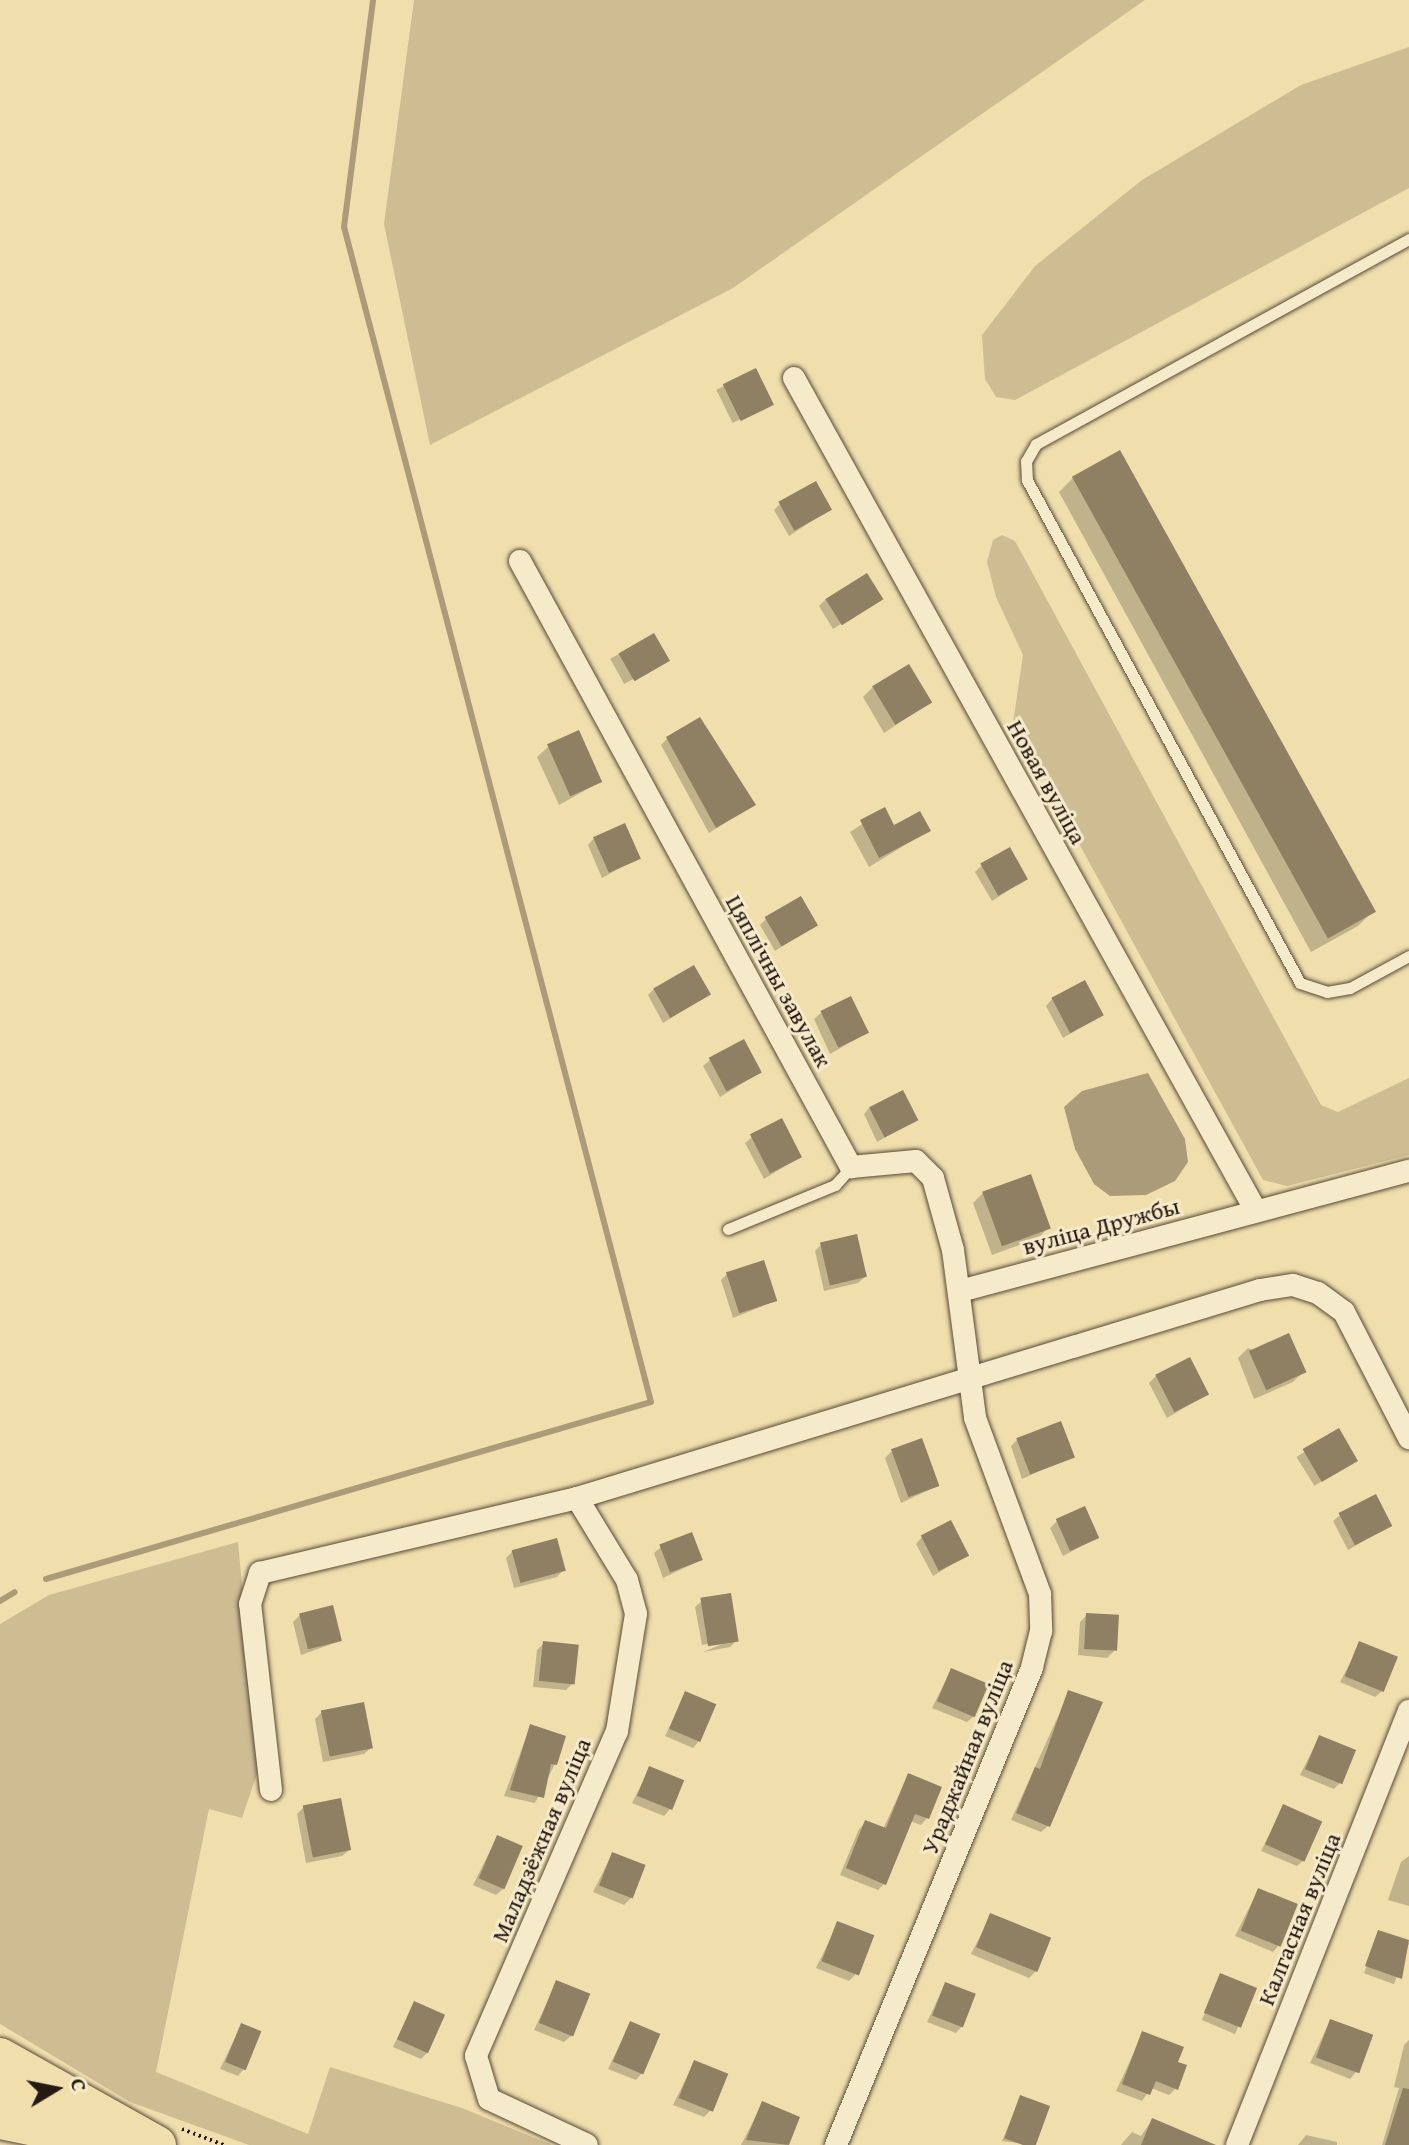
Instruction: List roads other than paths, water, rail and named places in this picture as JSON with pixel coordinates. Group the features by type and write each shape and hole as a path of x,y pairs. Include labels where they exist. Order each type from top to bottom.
{"highway":[{"path":"0,2057 157,2145"},
{"path":"0,2089 148,2145"},
{"path":"0,2120 123,2145"}],"street":[{"name":"Новая вуліца","path":"794,378 1256,1211"},
{"name":"Цяплічны завулак","path":"520,561 851,1167"},
{"path":"851,1167 904,1160 924,1167 933,1178 960,1291 970,1379"},
{"name":"вуліца Дружбы","path":"960,1291 1409,1171"},
{"path":"271,1790 250,1604 260,1573 577,1498 1260,1290 1293,1285 1318,1293 1344,1312 1409,1438"},
{"name":"Ураджайная вуліца","path":"836,2145 1032,1668 1041,1631 1040,1594 975,1418 970,1379"},
{"name":"Маладзёжная вуліца","path":"577,1498 627,1580 636,1614 617,1731 476,2056 489,2099 587,2145"},
{"name":"Калгасная вуліца","path":"1237,2145 1409,1711"}],"lane":[{"path":"1409,239 1036,444 1026,461 1027,480 1300,983 1327,992 1350,988 1409,956"},
{"path":"728,1229 835,1185 851,1167"}],"waterway":[{"path":"46,1579 651,1402 344,227 373,0"},
{"path":"0,1601 15,1592"}]}
